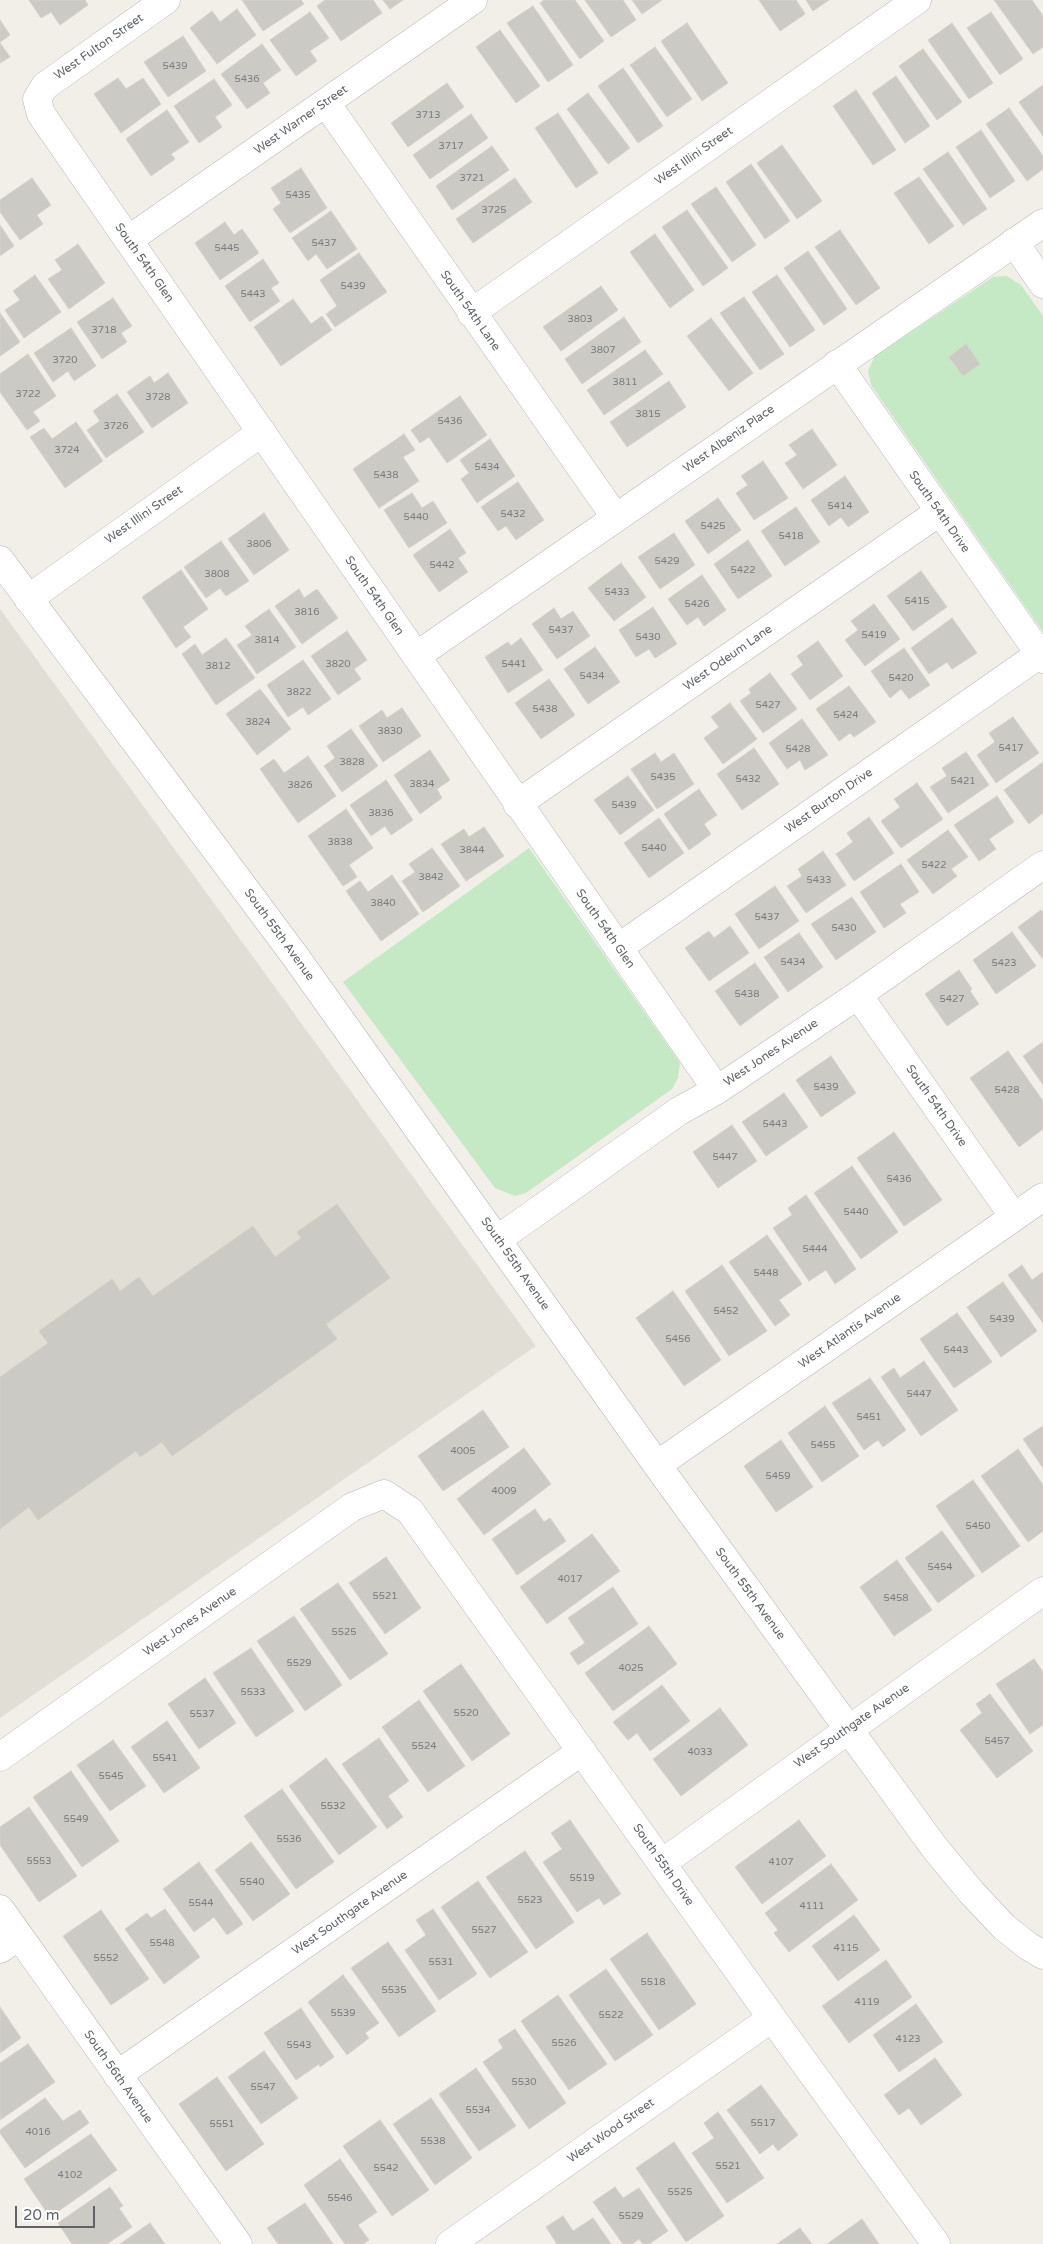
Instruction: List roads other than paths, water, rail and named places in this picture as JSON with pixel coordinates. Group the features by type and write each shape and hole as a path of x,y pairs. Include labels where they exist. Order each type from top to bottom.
{"street":[{"name":"West Fulton Street","path":"37,99 45,86 58,74 166,0"},
{"name":"West Warner Street","path":"128,240 473,0"},
{"name":"West Illini Street","path":"471,313 917,0"},
{"name":"South 54th Glen","path":"37,99 41,114 717,1090"},
{"name":"South 54th Lane","path":"326,103 616,518"},
{"name":"West Albeniz Place","path":"416,656 1043,222"},
{"path":"1014,242 1043,284"},
{"name":"South 54th Drive","path":"837,364 938,512 1042,657"},
{"name":"West Illini Street","path":"28,599 262,432"},
{"name":"West Odeum Lane","path":"518,804 938,512"},
{"name":"South 55th Avenue","path":"0,560 295,956 657,1465 934,1847 972,1893 1004,1927 1043,1955"},
{"name":"West Burton Drive","path":"618,948 1042,657"},
{"name":"West Jones Avenue","path":"498,1239 679,1111 717,1090 858,995 1043,865"},
{"name":"South 54th Drive","path":"858,995 1014,1217"},
{"name":"West Atlantis Avenue","path":"657,1465 1043,1197"},
{"name":"West Jones Avenue","path":"0,1757 352,1507 384,1494"},
{"name":"South 55th Drive","path":"384,1494 410,1511 936,2244"},
{"name":"West Southgate Avenue","path":"662,1863 1043,1591"},
{"name":"West Southgate Avenue","path":"117,2076 582,1751"},
{"name":"South 56th Avenue","path":"0,1909 9,1942 117,2076 238,2244"},
{"name":"West Wood Street","path":"450,2244 772,2018"}]}
